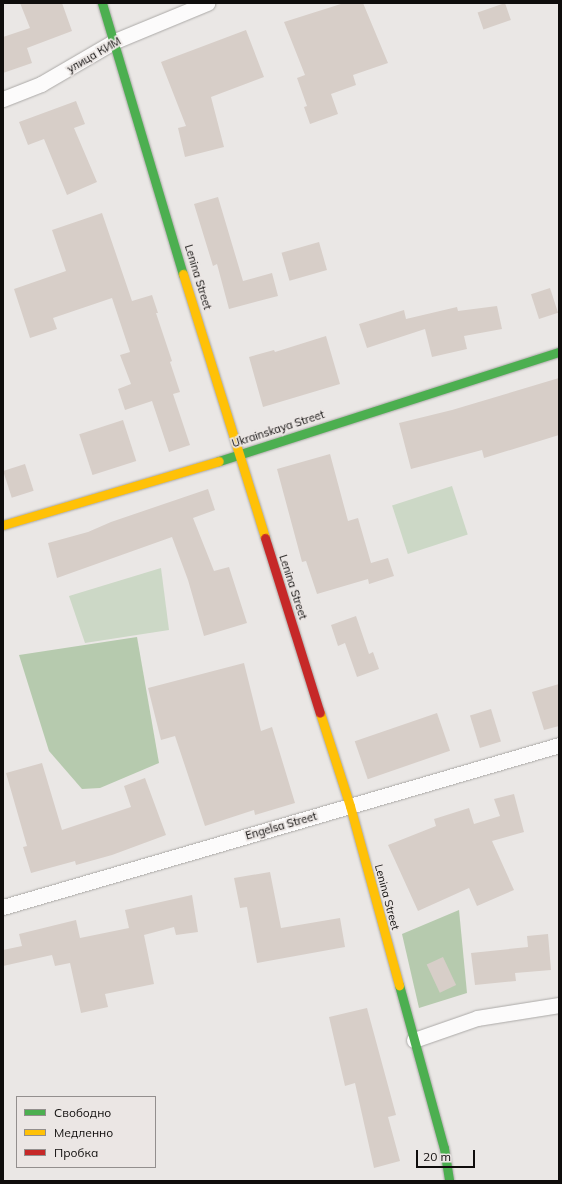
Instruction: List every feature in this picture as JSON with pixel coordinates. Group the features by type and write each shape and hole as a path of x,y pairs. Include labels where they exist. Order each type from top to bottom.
{"street":[{"name":"Lenina Street","path":"102,3 115,41 238,455 350,806 444,1148 449,1181"},
{"name":"улица КИМ","path":"3,99 41,84 115,41 207,3"},
{"name":"Ukrainskaya Street","path":"3,525 238,455 559,352"},
{"name":"Engelsa Street","path":"3,907 559,745"},
{"path":"414,1040 477,1018 559,1005"}],"green space":[{"path":"452,486 468,535 408,554 392,505"},
{"path":"161,568 169,630 85,643 69,596"},
{"path":"137,637 159,763 100,788 82,789 49,751 19,655"},
{"path":"459,910 467,993 419,1008 402,934"}],"building":[{"path":"20,3 62,3 72,31 27,48 32,63 3,73 3,37 30,28"},
{"path":"344,3 363,3 388,63 353,75 356,85 331,94 338,114 310,124 304,107 307,106 297,78 305,75 284,22"},
{"path":"505,3 511,20 483,29 478,12"},
{"path":"246,30 264,77 211,97 224,147 185,157 178,128 186,126 161,62"},
{"path":"76,101 85,124 74,128 97,182 67,195 44,139 28,145 19,122"},
{"path":"218,197 243,281 272,273 278,296 229,309 217,264 213,266 194,204"},
{"path":"102,213 132,301 152,295 158,313 156,313 172,361 170,362 180,392 173,394 190,445 169,452 152,401 125,410 118,389 131,384 120,355 130,352 112,298 53,318 57,329 30,338 14,289 66,271 52,230"},
{"path":"319,242 327,270 290,281 282,253"},
{"path":"550,288 558,313 539,319 531,294"},
{"path":"497,306 502,329 464,336 467,349 432,357 425,329 367,348 359,324 404,310 406,319 457,307 458,311"},
{"path":"326,336 340,384 263,407 249,357 274,350 275,352"},
{"path":"559,378 559,435 484,458 482,450 411,469 399,423 452,410"},
{"path":"123,420 136,461 93,475 79,434"},
{"path":"330,454 348,521 358,518 371,563 388,558 394,576 369,584 368,579 317,594 306,561 302,562 277,469"},
{"path":"25,464 34,491 12,498 3,471"},
{"path":"208,489 215,510 193,518 214,571 229,567 247,623 204,636 188,580 172,537 57,578 48,543 88,532 111,522"},
{"path":"356,616 369,654 373,652 379,669 357,677 345,643 338,646 331,625"},
{"path":"244,663 261,731 272,727 295,803 255,815 254,810 205,826 175,736 161,740 148,688"},
{"path":"559,684 559,726 544,730 532,692"},
{"path":"491,709 501,742 480,748 470,715"},
{"path":"437,713 450,751 368,779 355,741"},
{"path":"42,763 62,830 131,807 124,786 145,778 166,835 112,855 76,865 75,861 31,873 23,847 27,846 6,773"},
{"path":"514,794 524,832 492,841 514,890 477,906 469,888 418,911 388,845 436,826 434,819 469,808 474,824 500,816 494,799"},
{"path":"270,872 281,928 340,918 345,947 257,963 247,907 240,908 234,878"},
{"path":"192,895 198,932 176,935 174,927 144,935 154,984 105,994 108,1007 81,1013 70,963 55,966 52,955 3,966 3,950 22,946 19,934 76,920 80,938 129,928 125,910"},
{"path":"548,934 551,970 515,973 516,981 475,985 471,953 528,947 527,936"},
{"path":"443,957 456,985 440,993 427,965"},
{"path":"367,1008 396,1115 388,1117 400,1161 374,1168 355,1083 345,1086 329,1017"}],"traffic: fast":[{"path":"102,3 183,274"},
{"path":"219,461 559,352"},
{"path":"399,985 444,1148 449,1181"}],"traffic: slow":[{"path":"183,274 265,538"},
{"path":"3,525 219,461"},
{"path":"320,713 350,806 399,985"}],"traffic: jam":[{"path":"265,538 320,713"}]}
